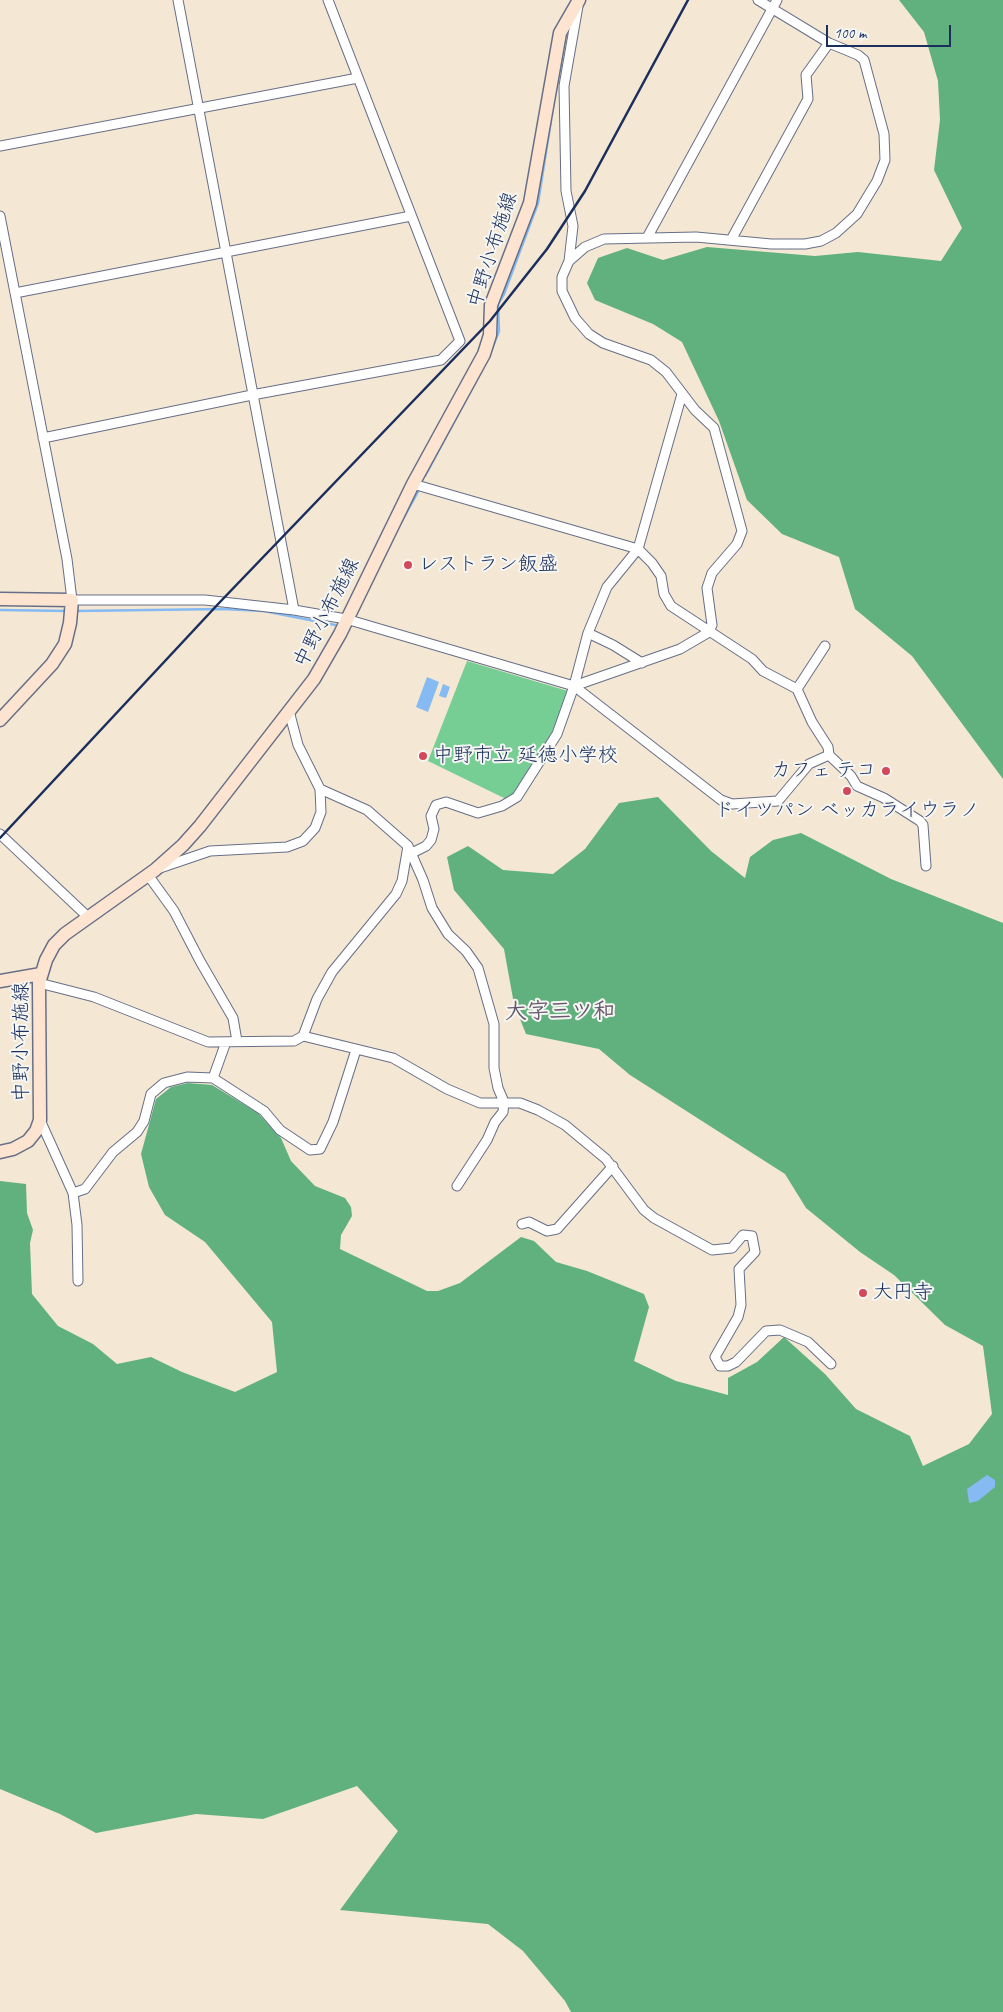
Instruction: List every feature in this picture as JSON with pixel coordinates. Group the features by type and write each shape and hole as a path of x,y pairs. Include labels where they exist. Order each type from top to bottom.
{"main road":[{"name":"中野小布施線","path":"0,1152 13,1149 28,1141 36,1131 40,1120 40,978 54,945 88,917 117,899 151,872 200,826 314,680 340,634 413,484 484,354 490,335 491,305 530,203 560,33 579,2"},
{"path":"0,599 72,600 70,623 65,644 52,664 0,720"},
{"path":"0,981 40,978"}],"street":[{"path":"178,0 294,610"},
{"path":"43,438 252,395 441,360 460,341 328,0"},
{"path":"568,261 586,247 604,239 648,236 696,237 771,244 805,244 822,241 850,222 877,181 885,160 884,134 864,60 858,55 829,43 758,0"},
{"path":"648,236 777,0"},
{"path":"574,686 680,649 709,632 712,625 707,588 712,573 737,544 742,531 714,428 682,394 666,372 651,360 603,342 589,334 575,318 562,291 562,277 568,261 574,226 566,191 564,86 579,2"},
{"path":"731,240 808,99 806,75 829,43"},
{"path":"0,146 358,78"},
{"path":"0,216 67,559 72,600 205,600 294,610 346,619 574,686 721,800 732,804 778,802 809,764 829,755"},
{"path":"15,293 411,216"},
{"path":"410,849 426,846 431,840 434,829 431,816 436,805 446,802 478,813 502,806 517,797 557,734 574,686 588,633 607,587 638,549 682,394"},
{"path":"413,484 638,549 652,563 661,576 664,594 671,606 752,660 763,671 797,690 812,722 828,747 829,755 851,776 857,786 884,798 920,821 926,866"},
{"path":"588,633 613,645 642,663"},
{"path":"797,690 825,646"},
{"path":"238,1040 233,1018 151,872 210,851 287,846 303,841 315,828 321,812 320,789 298,745 289,711"},
{"path":"320,789 367,810 410,849 432,908 448,934 466,951 478,968 494,1024 494,1068 498,1088 504,1102 503,1112 495,1122 487,1140 457,1186"},
{"path":"0,834 88,917"},
{"path":"40,978 208,1042 238,1040 294,1041 303,1036 317,999 332,972 396,894 402,881 410,849"},
{"path":"303,1036 393,1058 463,1098 480,1103 520,1103 538,1110 565,1125 613,1166 644,1210 654,1218 712,1250 732,1248 743,1235 752,1236 755,1252 739,1269 740,1305 738,1317 715,1357 720,1366 728,1366 736,1362 766,1331 780,1330 808,1342 831,1364"},
{"path":"213,1078 226,1042"},
{"path":"73,1193 85,1189 113,1152 137,1132 144,1121 151,1094 164,1083 187,1077 213,1078 264,1111 280,1130 310,1150 320,1148 332,1122 356,1050"},
{"path":"40,1120 73,1193 77,1225 78,1281"},
{"path":"522,1224 529,1222 547,1230 557,1229 613,1166"}],"green space":[{"path":"899,0 1003,0 1003,779 912,656 855,609 839,557 782,534 747,500 719,421 682,342 653,324 595,300 587,283 598,258 627,248 663,260 707,247 815,256 858,252 941,261 962,228 934,170 940,120 938,81 924,32"},
{"path":"467,661 568,691 552,732 515,793 506,799 428,761"},
{"path":"658,797 711,851 745,878 750,857 773,840 801,833 891,879 1003,923 1003,2012 571,2012 565,2001 523,1951 488,1924 340,1910 398,1831 357,1786 263,1819 196,1814 96,1833 60,1814 0,1789 0,1181 26,1184 27,1213 33,1230 30,1243 32,1294 58,1326 93,1344 117,1364 151,1357 182,1372 235,1392 277,1372 272,1322 205,1242 165,1215 149,1187 141,1154 156,1099 171,1087 188,1083 212,1085 258,1113 281,1138 291,1161 315,1186 345,1198 351,1207 352,1216 341,1235 340,1249 427,1291 438,1291 460,1283 521,1237 534,1241 556,1262 587,1271 644,1294 649,1307 634,1361 676,1381 728,1395 728,1378 757,1362 784,1337 825,1374 856,1409 910,1436 923,1466 969,1444 992,1414 983,1346 945,1325 894,1275 860,1252 806,1208 785,1174 630,1075 599,1049 526,1034 514,1004 504,949 454,890 447,857 468,846 503,870 553,874 585,849 619,803"}],"water":[{"path":"427,677 439,682 428,712 416,707"},
{"path":"443,684 450,687 446,698 439,696"},
{"path":"987,1475 995,1480 995,1487 978,1501 969,1503 967,1489"}],"waterway":[{"path":"491,351 499,331 498,304 504,294 538,203 551,120"},
{"path":"425,476 489,357"},
{"path":"397,530 419,490"},
{"path":"76,611 223,609 264,611 335,625"},
{"path":"0,610 68,611"}],"railway":[{"path":"0,838 220,602 490,321 547,249 585,191 688,0"}],"place":[{"name":"レストラン飯盛","path":"408,565"},
{"name":"中野市立 延徳小学校","path":"423,756"},
{"name":"カフェ テコ","path":"886,771"},
{"name":"ドイツパン ベッカライウラノ","path":"847,791"},
{"name":"大円寺","path":"863,1293"}],"district":[{"name":"大字三ツ和","path":"560,1012"}]}
